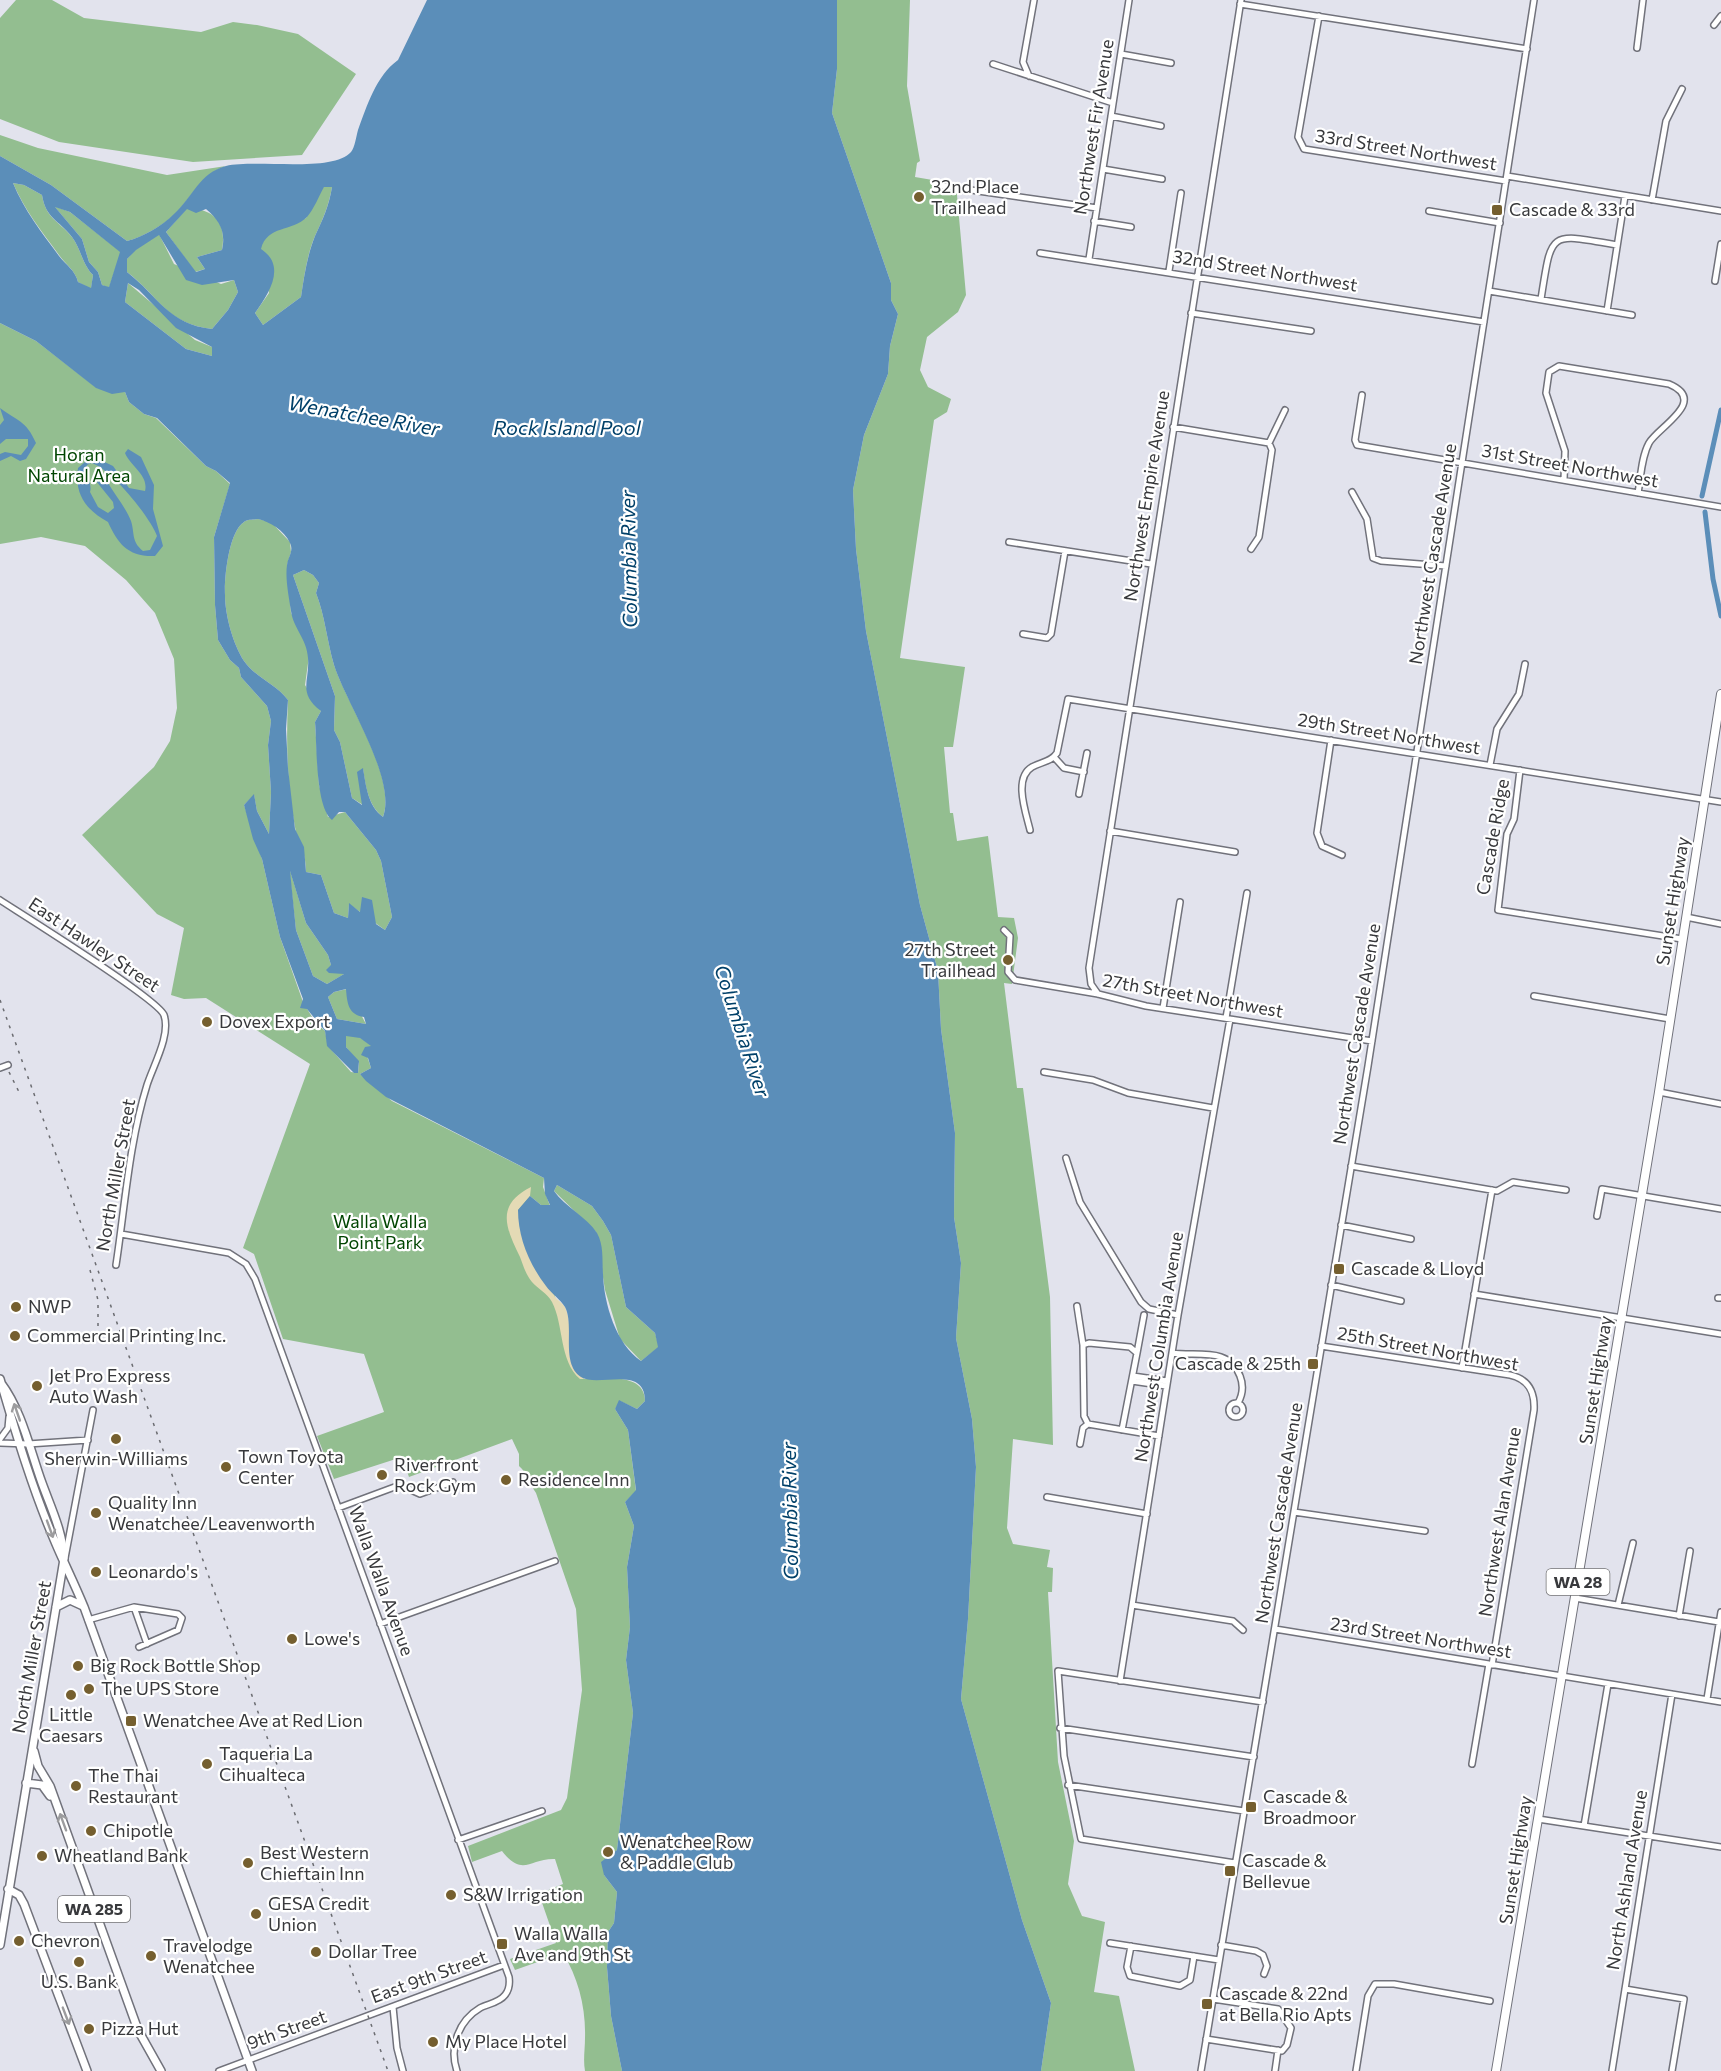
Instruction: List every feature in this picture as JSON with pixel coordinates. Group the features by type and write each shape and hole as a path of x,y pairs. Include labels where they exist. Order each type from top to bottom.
{"highway":[{"name":"Sunset Highway","path":"1496,2071 1659,1092 1704,800 1718,733 1721,694"}],"main road":[{"path":"1,1381 9,1415 24,1444 63,1540 64,1559 84,1607 252,2071"},
{"path":"1,1381 14,1403 24,1444"},
{"name":"North Miller Street","path":"0,1945 4,1889 26,1783 64,1559"},
{"path":"56,1607 70,1600 84,1607"},
{"name":"WA 285","path":"32,1746 38,1766 50,1786 138,2030 161,2071"},
{"name":"WA 285","path":"26,1783 45,1787 56,1804"},
{"name":"WA 285","path":"4,1889 19,1895 24,1904 87,2071"}],"street":[{"path":"1030,78 1023,62 1034,0"},
{"name":"Northwest Fir Avenue","path":"1089,259 1129,0"},
{"name":"Northwest Cascade Avenue","path":"1201,2071 1372,1041 1534,0"},
{"path":"1637,48 1643,0"},
{"path":"1240,2 1527,50"},
{"name":"Northwest Empire Avenue","path":"1098,994 1091,984 1089,968 1240,2"},
{"name":"33rd Street Northwest","path":"1319,16 1298,137 1302,147 1721,211"},
{"path":"1714,25 1721,16"},
{"path":"1121,54 1171,63"},
{"path":"993,64 1030,78 1113,103"},
{"path":"1652,200 1666,121 1682,89"},
{"path":"1111,116 1161,126"},
{"path":"1103,170 1162,179"},
{"path":"936,185 1096,208"},
{"path":"1169,271 1181,193"},
{"path":"1607,311 1625,196"},
{"path":"1429,211 1500,223"},
{"path":"1094,221 1131,227"},
{"path":"1541,300 1548,256 1553,244 1561,239 1573,238 1617,245"},
{"path":"1714,280 1721,244"},
{"name":"32nd Street Northwest","path":"1040,253 1169,271 1484,322"},
{"path":"1489,291 1632,315"},
{"path":"1191,313 1311,331"},
{"path":"1564,480 1565,451 1546,393 1549,372 1559,366 1669,384 1681,392 1683,401 1680,413 1654,435 1646,450 1638,493"},
{"name":"31st Street Northwest","path":"1362,394 1355,440 1357,445 1721,507"},
{"path":"1251,549 1259,537 1272,450 1269,443 1285,410"},
{"path":"1173,427 1269,443"},
{"path":"1352,492 1367,519 1373,558 1381,561 1446,566"},
{"path":"1009,542 1151,564"},
{"path":"1023,634 1047,638 1051,634 1065,551"},
{"name":"Cascade Ridge","path":"1490,765 1497,729 1520,694 1525,664"},
{"name":"29th Street Northwest","path":"1054,757 1059,747 1068,699 1721,802"},
{"path":"1331,740 1317,833 1322,846 1342,855"},
{"path":"1079,794 1088,753"},
{"path":"1030,830 1022,789 1024,778 1030,768 1054,757 1064,768 1084,772"},
{"name":"Cascade Ridge","path":"1520,770 1514,819 1507,834 1497,908 1501,911 1682,939"},
{"path":"1110,831 1235,852"},
{"name":"Northwest Columbia Avenue","path":"1120,1681 1247,893"},
{"name":"East Hawley Street","path":"0,900 134,988 159,1007 165,1020"},
{"path":"1163,1008 1180,902"},
{"path":"1686,917 1721,924"},
{"name":"27th Street Northwest","path":"1004,930 1010,936 1010,977 1015,980 1098,994 1115,1001 1372,1041"},
{"path":"1534,996 1670,1019"},
{"name":"North Miller Street","path":"116,1265 140,1110 164,1036 165,1020"},
{"path":"0,1068 8,1065"},
{"path":"1044,1072 1093,1080 1128,1093 1213,1108"},
{"path":"1659,1092 1721,1104"},
{"path":"1066,1158 1080,1202 1141,1302 1149,1309 1178,1314"},
{"path":"1351,1167 1497,1191 1513,1182 1566,1190"},
{"path":"1597,1216 1602,1189 1721,1209"},
{"path":"1462,1368 1492,1190"},
{"path":"1341,1225 1412,1239"},
{"name":"Walla Walla Avenue","path":"121,1234 233,1255 246,1264 255,1279 510,1982 505,1995 471,2015 458,2032 454,2057 457,2071"},
{"path":"1331,1285 1401,1302"},
{"path":"1474,1294 1721,1334"},
{"path":"1077,1306 1083,1345 1084,1416 1088,1424"},
{"path":"1122,1430 1144,1315"},
{"path":"1083,1345 1089,1343 1130,1347 1137,1353"},
{"name":"25th Street Northwest","path":"1322,1346 1516,1377 1529,1385"},
{"path":"1172,1353 1187,1356 1209,1354 1228,1360 1240,1373 1243,1383 1243,1392 1238,1403"},
{"path":"1133,1378 1167,1383"},
{"name":"Northwest Alan Avenue","path":"1472,1764 1533,1410 1533,1395 1529,1385"},
{"name":"North Miller Street","path":"64,1559 71,1535 93,1410"},
{"path":"9,1415 8,1428 0,1441 24,1444 88,1440"},
{"path":"1080,1444 1083,1428 1088,1424 1159,1436"},
{"path":"338,1508 400,1485 420,1494 453,1482"},
{"path":"1047,1497 1147,1514"},
{"path":"1293,1512 1425,1531"},
{"path":"1618,1605 1633,1543"},
{"path":"1679,1616 1690,1551"},
{"path":"380,1624 555,1562"},
{"path":"1575,1598 1719,1622"},
{"path":"1132,1605 1233,1621 1243,1630"},
{"path":"88,1620 134,1607 178,1614 182,1618 178,1630 139,1647"},
{"path":"134,1607 147,1644"},
{"path":"1707,1699 1721,1612"},
{"name":"23rd Street Northwest","path":"1275,1629 1721,1702"},
{"path":"1235,1863 1080,1839 1068,1785 1060,1728 1058,1671 1263,1702"},
{"path":"1584,1826 1608,1684"},
{"name":"North Ashland Avenue","path":"1612,2071 1672,1694"},
{"path":"1060,1728 1254,1756"},
{"path":"1068,1785 1244,1811"},
{"path":"458,1840 542,1811"},
{"path":"1538,1819 1721,1847"},
{"path":"1110,1942 1219,1960"},
{"path":"1221,1945 1256,1951 1263,1955 1267,1966 1264,1974"},
{"path":"1131,1946 1127,1967 1130,1976 1180,1986 1190,1980 1194,1956"},
{"name":"East 9th Street","path":"365,2017 504,1965"},
{"path":"1356,2071 1367,2002 1371,1988 1379,1983 1490,2001"},
{"path":"1625,1989 1684,1999 1672,2071"},
{"path":"1206,2039 1278,2050 1287,2046 1291,2028 1278,2009 1212,1999"},
{"path":"393,2007 397,2048 403,2071"},
{"name":"9th Street","path":"219,2071 365,2017"},
{"path":"1275,2071 1278,2050"}],"green space":[{"path":"16,0 52,0 84,18 201,32 233,22 257,25 298,34 356,74 302,155 193,162 59,142 0,119 0,18"},
{"path":"837,0 910,0 907,86 920,161 917,163 915,177 956,184 966,295 958,312 927,337 920,370 928,387 951,399 947,412 934,420 900,658 965,667 953,747 944,747 950,813 953,813 957,841 988,836 998,917 1014,918 1018,938 1012,984 1004,983 1017,1088 1023,1088 1050,1297 1053,1445 1013,1439 1007,1528 1013,1544 1050,1550 1047,1567 1053,1568 1052,1592 1048,1592 1058,1762 1074,1841 1068,1884 1082,1916 1105,1922 1094,1992 1119,1996 1135,2071 1041,2071 1051,2003 1022,1920 961,1699 968,1619 976,1467 972,1419 956,1338 961,1263 954,1217 955,1133 941,1029 938,971 920,905 866,631 856,549 853,490 864,435 888,374 890,346 898,314 891,300 891,283 832,113 837,69"},
{"path":"0,135 38,148 167,175 226,166 210,174 166,222 146,234 127,241 51,185 0,156"},
{"path":"13,183 24,185 42,195 46,209 78,246 86,266 93,275 91,289 78,282 73,271 22,202"},
{"path":"324,186 332,187 331,194 310,251 301,297 263,325 255,313 269,293 260,249 263,239 272,232 306,218"},
{"path":"54,206 70,212 121,252 109,288 102,285 98,272 89,262 82,239"},
{"path":"187,208 211,214 220,225 223,240 222,250 197,257 205,269 195,272 166,232"},
{"path":"159,234 174,264 221,284 234,280 238,292 228,310 212,329 196,326 173,315 127,272 127,259 135,250"},
{"path":"128,283 195,340 212,347 212,356 186,349 125,302"},
{"path":"0,323 36,341 97,388 125,392 129,402 144,414 156,418 206,466 216,471 230,484 214,537 218,640 230,660 239,668 241,677 267,706 271,721 268,745 271,792 269,834 257,811 254,795 244,805 262,859 280,937 303,1002 315,1022 325,1031 328,1046 351,1072 358,1073 359,1063 346,1047 346,1036 353,1035 372,1046 367,1056 371,1068 360,1074 392,1101 544,1178 543,1187 550,1206 541,1205 530,1196 571,1361 584,1379 622,1379 638,1385 643,1392 645,1401 637,1409 620,1401 615,1409 628,1430 636,1491 625,1502 634,1526 627,1567 630,1627 626,1660 633,1713 617,1850 612,1855 604,1875 617,1892 614,1923 608,1932 607,1967 611,2016 622,2071 585,2071 585,2026 582,2004 573,1972 563,1953 515,1970 510,1959 556,1943 539,1894 563,1884 555,1859 521,1865 509,1859 502,1851 472,1862 468,1846 561,1810 567,1798 582,1690 576,1609 536,1493 519,1466 519,1454 512,1439 409,1477 402,1457 334,1479 317,1436 384,1412 364,1354 283,1339 254,1254 243,1248 310,1064 206,998 184,999 171,995 184,928 157,914 82,835 154,767 170,741 177,708 174,659 155,613 126,580 85,546 41,537 0,544"},
{"path":"258,519 271,522 290,542 291,552 287,565 291,613 304,637 309,656 305,685 321,711 315,722 319,785 328,817 345,812 376,850 381,861 392,917 385,930 349,904 348,918 334,913 321,875 306,872 305,858 296,833 290,796 287,748 288,700 244,661 230,629 225,603 225,587 231,545 239,527 244,522"},
{"path":"304,570 313,575 319,583 316,593 334,665 377,762 383,782 385,801 383,817 371,801 363,769 363,805 352,798 340,742 334,730 335,696 293,575"},
{"path":"289,867 306,923 328,955 331,965 346,973 327,984 313,976 296,930"},
{"path":"347,989 366,1024 337,1019 328,997 334,992"},
{"path":"557,1185 592,1206 611,1235 626,1307 655,1333 659,1347 641,1361 620,1339 605,1290 596,1232 554,1191"}],"sand":[{"path":"531,1187 530,1196 518,1210 555,1297 565,1307 568,1316 572,1363 584,1379 580,1379 568,1363 556,1311 548,1296 528,1276 508,1227 508,1209 512,1201"}],"water":[{"name":"Rock Island Pool","path":"427,0 837,0 837,69 832,113 891,283 891,300 898,314 890,346 888,374 864,435 853,490 856,549 866,631 920,905 938,971 941,1029 955,1133 954,1217 961,1263 956,1338 972,1419 976,1467 968,1619 961,1699 1022,1920 1051,2003 1041,2071 622,2071 611,2016 607,1967 608,1932 614,1923 617,1892 604,1875 601,1862 617,1850 633,1713 626,1660 630,1627 627,1567 634,1526 625,1502 636,1490 628,1430 615,1409 619,1400 637,1409 645,1401 643,1390 637,1383 629,1380 589,1380 581,1377 571,1363 569,1324 565,1307 534,1269 520,1230 518,1210 530,1196 541,1205 550,1205 545,1194 544,1178 386,1097 360,1074 371,1068 368,1058 361,1055 365,1047 371,1046 360,1038 346,1036 346,1047 359,1061 358,1073 354,1073 327,1046 325,1031 307,1009 300,1008 303,999 280,937 262,859 253,839 244,805 254,794 257,811 269,834 271,792 268,745 271,721 267,706 241,677 239,668 230,660 218,640 214,537 230,483 206,466 157,418 144,414 129,402 125,392 112,394 96,388 36,341 0,323 0,156 51,185 127,241 146,234 164,223 181,207 203,180 217,169 239,164 328,162 342,158 351,152 373,92 384,74 398,60","holes":["13,183 24,185 42,195 46,209 78,246 86,266 93,275 91,288 78,282 73,271 46,239 22,203","324,187 332,187 310,251 301,297 263,325 255,313 266,297 274,271 269,256 261,249 264,241 274,232 301,222 312,210","55,207 70,212 120,252 109,287 102,285 98,272 89,262 82,239","187,209 196,213 206,209 221,227 223,244 222,250 197,257 205,269 196,272 166,232","159,235 186,280 202,285 234,280 238,292 228,310 212,329 185,322 174,315 127,272 127,259","128,283 139,290 176,328 212,347 212,356 186,349 125,302","258,519 272,524 284,534 291,546 286,576 292,617 307,651 307,692 309,698 321,711 315,722 322,802 326,813 332,820 339,812 345,812 376,850 381,861 392,917 385,930 376,924 372,900 362,897 360,912 349,903 348,918 334,913 321,875 306,872 304,847 295,829 288,768 286,729 288,700 244,661 233,638 226,611 225,578 228,556 239,527 246,521","304,570 313,575 319,583 316,593 334,665 377,762 385,801 383,817 371,801 363,768 357,772 362,805 352,798 340,742 334,730 335,696 293,575","290,871 306,923 328,955 331,965 326,970 329,973 344,974 327,984 313,976 296,930","346,989 349,1007 355,1014 364,1017 366,1024 337,1019 328,997 334,992","557,1185 592,1206 611,1235 626,1307 655,1333 658,1347 641,1361 632,1354 618,1334 613,1322 606,1298 602,1248 597,1233 588,1222 554,1191"]},
{"path":"0,408 21,422 32,435 36,443 26,459 20,461 11,456 0,461 0,454 5,452 21,455 28,446 28,439 6,439 0,444 0,425 4,420"},
{"path":"128,449 141,457 154,485 153,509 163,546 155,556 138,554 125,548 108,522 93,512 80,493 78,468 92,456 113,466 129,488 145,491 142,475 125,453","holes":["91,463 99,467 128,494 153,528 157,536 150,550 143,551 137,544 129,516 108,483 96,481 113,502 114,508 108,513 98,507 90,492 86,469"]}],"waterway":[{"path":"1702,496 1721,410"},
{"path":"1705,512 1713,579 1721,616"}],"railway":[{"path":"0,1000 388,2071"},
{"path":"9,1072 21,1096"},
{"path":"90,1270 98,1300 98,1328"}],"place":[{"name":"32nd Place Trailhead","path":"919,197"},
{"name":"Cascade & 33rd","path":"1497,210"},
{"name":"27th Street Trailhead","path":"1008,960"},
{"name":"Dovex Export","path":"207,1022"},
{"name":"Cascade & Lloyd","path":"1339,1269"},
{"name":"NWP","path":"16,1307"},
{"name":"Commercial Printing Inc.","path":"15,1336"},
{"name":"Cascade & 25th","path":"1313,1364"},
{"name":"Jet Pro Express Auto Wash","path":"37,1386"},
{"name":"Sherwin-Williams","path":"116,1439"},
{"name":"Town Toyota Center","path":"226,1467"},
{"name":"Riverfront Rock Gym","path":"382,1475"},
{"name":"Residence Inn","path":"506,1480"},
{"name":"Quality Inn Wenatchee/Leavenworth","path":"96,1513"},
{"name":"Leonardo's","path":"96,1572"},
{"name":"Lowe's","path":"292,1639"},
{"name":"Big Rock Bottle Shop","path":"78,1666"},
{"name":"The UPS Store","path":"89,1689"},
{"name":"Little Caesars","path":"71,1695"},
{"name":"Wenatchee Ave at Red Lion","path":"131,1721"},
{"name":"Taqueria La Cihualteca","path":"207,1764"},
{"name":"The Thai Restaurant","path":"76,1786"},
{"name":"Cascade & Broadmoor","path":"1251,1807"},
{"name":"Chipotle","path":"91,1831"},
{"name":"Wenatchee Row & Paddle Club","path":"608,1852"},
{"name":"Wheatland Bank","path":"42,1856"},
{"name":"Best Western Chieftain Inn","path":"248,1863"},
{"name":"Cascade & Bellevue","path":"1230,1871"},
{"name":"S&W Irrigation","path":"451,1895"},
{"name":"GESA Credit Union","path":"256,1914"},
{"name":"Chevron","path":"19,1941"},
{"name":"Walla Walla Ave and 9th St","path":"502,1944"},
{"name":"Dollar Tree","path":"316,1952"},
{"name":"Travelodge Wenatchee","path":"151,1956"},
{"name":"U.S. Bank","path":"79,1962"},
{"name":"Cascade & 22nd at Bella Rio Apts","path":"1207,2004"},
{"name":"Pizza Hut","path":"89,2029"},
{"name":"My Place Hotel","path":"433,2042"}],"water label":[{"name":"Wenatchee River","path":"364,416"},
{"name":"Columbia River","path":"629,559"},
{"name":"Columbia River","path":"742,1031"},
{"name":"Columbia River","path":"790,1511"}],"park label":[{"name":"Horan Natural Area","path":"79,465"},
{"name":"Walla Walla Point Park","path":"380,1232"}]}
